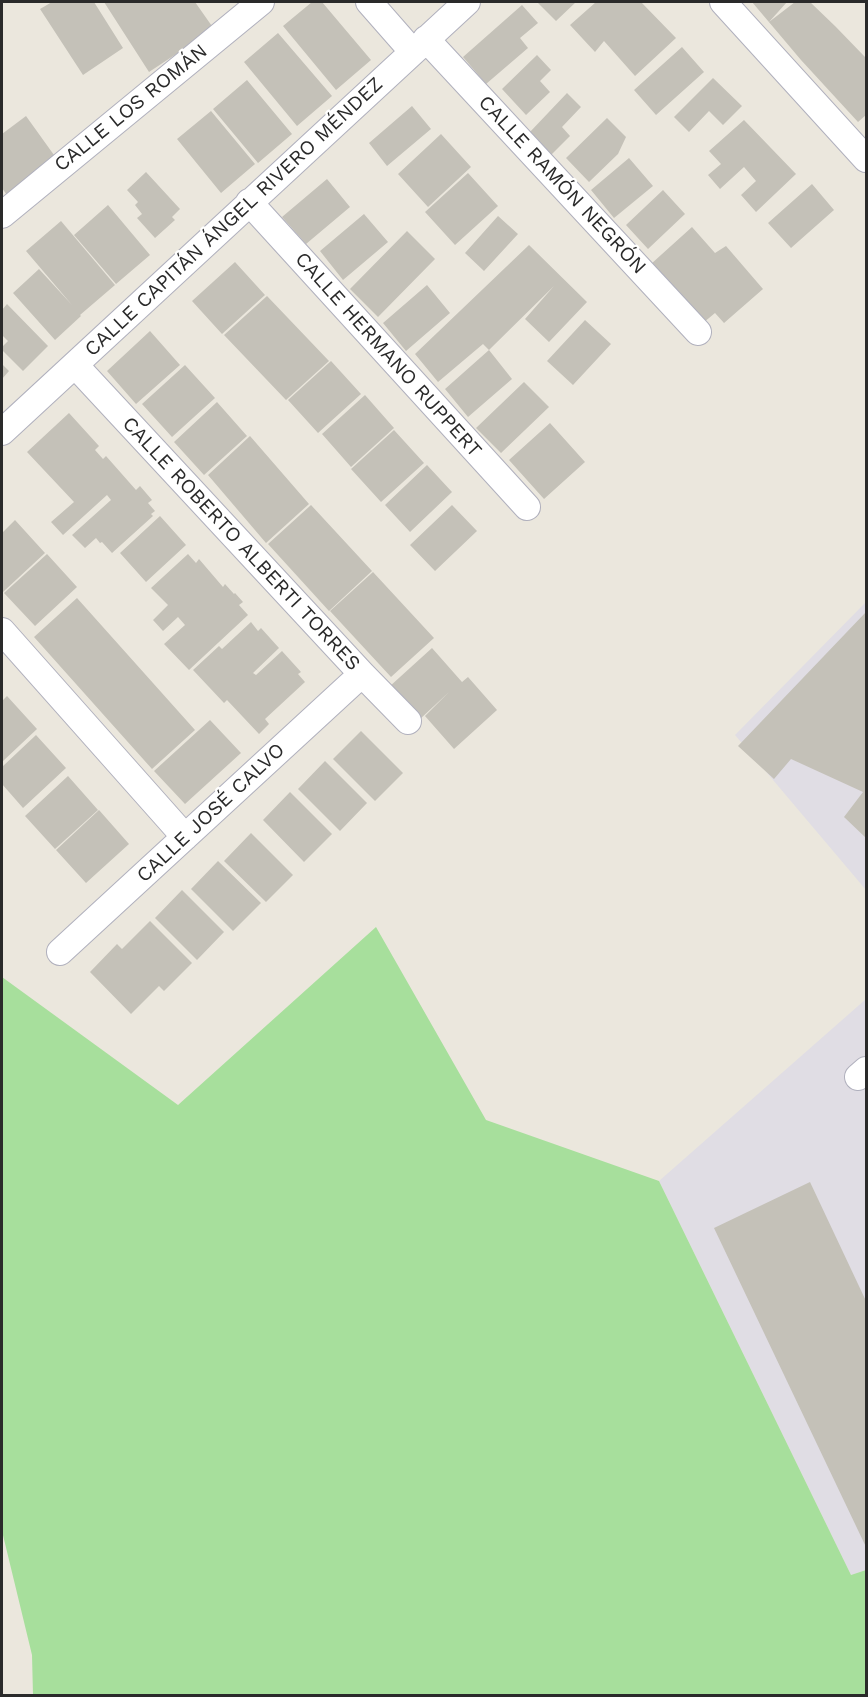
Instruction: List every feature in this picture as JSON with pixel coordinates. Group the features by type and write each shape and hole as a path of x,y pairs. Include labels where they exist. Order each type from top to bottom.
{"street":[{"name":"CALLE LOS ROMÁN","path":"2,215 261,2"},
{"name":"CALLE RAMÓN NEGRÓN","path":"369,2 419,45 698,332"},
{"name":"CALLE CAPITÁN ÁNGEL RIVERO MÉNDEZ","path":"2,432 467,2"},
{"path":"723,2 867,159"},
{"name":"CALLE HERMANO RUPPERT","path":"249,202 527,507"},
{"name":"CALLE ROBERTO ALBERTI TORRES","path":"75,365 408,721"},
{"path":"2,631 185,837"},
{"name":"CALLE JOSÉ CALVO","path":"60,952 362,674"}],"shaded area":[{"path":"866,602 866,890 735,735"},
{"path":"866,999 866,1570 851,1575 659,1181"}],"green space":[{"path":"376,927 486,1120 659,1181 851,1575 866,1570 866,1695 33,1695 32,1655 2,1531 2,977 178,1105"}],"building":[{"path":"52,2 94,2 123,48 83,75 40,9"},
{"path":"104,2 195,2 214,29 149,72"},
{"path":"312,2 322,2 371,60 336,90 283,26"},
{"path":"537,2 576,2 556,21"},
{"path":"596,2 641,2 676,38 635,76 604,41 595,52 570,25"},
{"path":"752,2 787,2 769,22 795,2 810,2 835,26 866,58 866,115 858,122 801,60"},
{"path":"522,5 538,23 520,38 528,48 486,84 463,57"},
{"path":"278,33 332,96 297,126 244,62"},
{"path":"682,47 704,72 656,115 634,90"},
{"path":"537,55 551,70 540,81 550,92 526,115 502,89"},
{"path":"713,78 742,106 723,125 709,111 689,132 674,117"},
{"path":"247,80 292,134 258,163 213,109"},
{"path":"567,93 581,107 562,127 570,136 551,155 529,133"},
{"path":"412,106 431,129 387,166 369,143"},
{"path":"211,111 255,164 221,193 177,139"},
{"path":"26,116 59,162 9,198 2,188 2,134"},
{"path":"607,118 626,137 618,154 589,182 566,158"},
{"path":"744,120 796,174 756,212 741,195 756,181 744,167 720,189 708,175 721,164 709,151"},
{"path":"441,134 471,167 428,207 398,174"},
{"path":"629,158 653,186 614,218 591,190"},
{"path":"146,172 180,209 172,217 175,220 155,238 137,218 142,214 135,205 138,202 127,190"},
{"path":"468,173 498,206 455,245 425,212"},
{"path":"327,179 350,207 306,244 282,217"},
{"path":"812,184 834,210 791,248 768,223"},
{"path":"663,190 685,214 648,249 626,225"},
{"path":"108,205 150,255 116,284 74,235"},
{"path":"364,214 388,242 343,280 320,251"},
{"path":"498,216 518,234 484,271 465,253"},
{"path":"61,221 115,285 55,340 13,293 39,269 72,305 26,251"},
{"path":"692,227 715,253 726,246 763,289 724,323 715,313 703,323 651,264"},
{"path":"407,231 435,259 378,317 350,289"},
{"path":"529,245 587,302 549,342 525,319 554,286 489,350 483,344 438,382 415,354"},
{"path":"235,262 265,295 222,334 192,301"},
{"path":"427,285 450,313 406,351 383,323"},
{"path":"267,296 329,361 286,400 224,335"},
{"path":"7,304 48,346 23,371 2,350 8,341 2,335 2,310"},
{"path":"585,320 611,344 573,385 547,361"},
{"path":"150,331 180,365 136,404 107,371"},
{"path":"489,350 512,379 468,417 445,389"},
{"path":"331,361 361,394 318,433 288,400"},
{"path":"2,364 9,371 2,379"},
{"path":"185,365 215,398 172,437 142,404"},
{"path":"524,382 549,407 501,453 476,428"},
{"path":"365,395 394,428 351,467 322,434"},
{"path":"217,402 247,436 204,475 174,442"},
{"path":"69,413 99,446 95,450 103,459 106,456 136,490 140,486 152,500 148,503 155,511 151,514 153,516 112,553 96,538 85,548 72,535 111,500 107,495 63,535 51,522 74,502 27,452"},
{"path":"550,423 585,462 544,499 509,460"},
{"path":"394,430 424,463 381,502 351,469"},
{"path":"250,436 309,504 266,543 208,475"},
{"path":"427,465 452,492 410,532 385,505"},
{"path":"311,505 372,571 329,611 268,544"},
{"path":"452,505 477,531 435,571 410,545"},
{"path":"160,516 186,545 146,582 120,553"},
{"path":"15,520 45,553 3,592 2,533"},
{"path":"47,554 77,587 35,626 4,593"},
{"path":"188,554 196,563 199,559 223,587 225,584 235,593 243,602 239,605 248,615 189,670 164,644 185,625 178,617 163,631 153,620 168,605 151,588"},
{"path":"373,572 434,638 391,677 330,611"},
{"path":"77,598 195,730 152,769 34,637"},
{"path":"866,612 866,838 844,817 863,792 791,759 774,779 738,746"},
{"path":"251,622 258,631 261,628 279,648 253,673 256,675 282,651 301,672 298,674 305,682 265,719 269,724 259,734 227,700 224,703 193,670 219,646 222,649"},
{"path":"432,648 462,682 468,677 497,710 454,749 425,716 449,692 419,720 389,687"},
{"path":"7,696 37,729 2,762 2,701"},
{"path":"210,720 241,753 185,804 154,771"},
{"path":"361,731 403,773 375,801 333,759"},
{"path":"36,735 66,768 23,808 2,784 2,767"},
{"path":"325,761 367,803 340,831 298,789"},
{"path":"68,776 98,810 55,849 25,816"},
{"path":"290,792 332,834 304,862 263,820"},
{"path":"99,810 129,844 86,883 56,850"},
{"path":"251,833 293,875 266,902 224,861"},
{"path":"218,861 261,903 233,931 191,889"},
{"path":"182,890 224,932 197,960 155,918"},
{"path":"150,921 192,963 164,991 159,986 131,1014 90,972 117,944 122,949"},
{"path":"810,1182 866,1301 866,1547 714,1228"}]}
